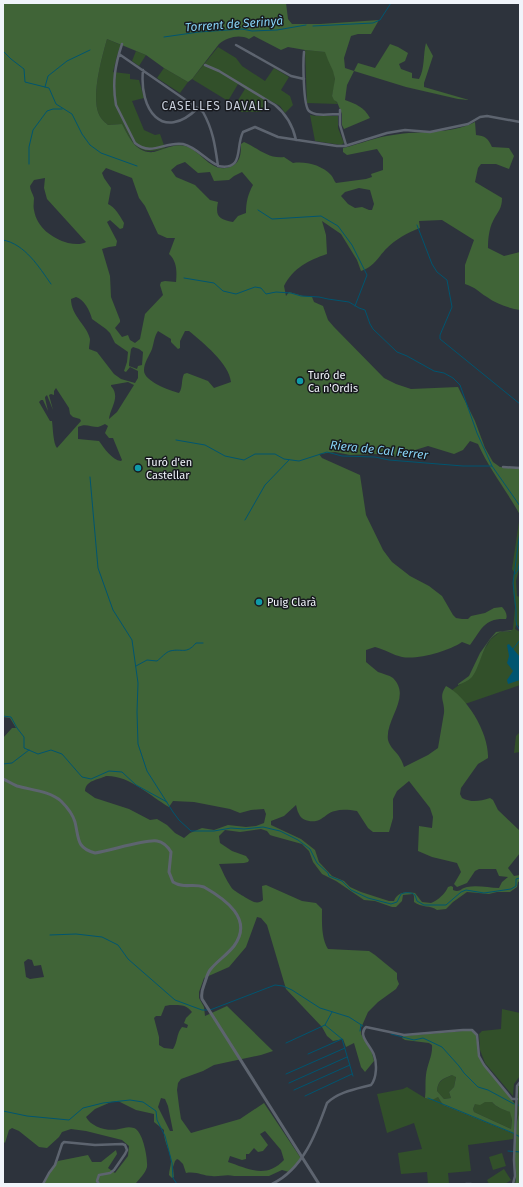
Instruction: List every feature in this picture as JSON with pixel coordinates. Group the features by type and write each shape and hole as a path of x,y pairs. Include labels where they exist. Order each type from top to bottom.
{"main road":[{"path":"3,779 15,785 45,793 62,802 75,820 78,840 87,851 95,853 150,841 160,842 171,852 169,872 173,882 183,886 204,887 235,910 239,916 240,925 238,940 208,974 202,992 202,1000 319,1184"}],"street":[{"path":"122,44 114,74 115,99 116,105 135,142 139,147 152,150 174,144 182,144 190,147 218,166 232,165 236,161 243,132 255,128 278,137 337,146 346,145 387,133 405,130 430,132 468,124 482,116 520,122"},
{"path":"236,45 291,76 304,79"},
{"path":"304,52 304,79 306,103 309,112 316,114 340,114"},
{"path":"119,54 203,112 214,136 218,166"},
{"path":"205,65 219,71 275,105 291,124 296,140"},
{"path":"143,70 142,84 147,106 150,112 160,120 168,122 177,121 186,118 198,108"},
{"path":"340,110 340,125 346,145"},
{"path":"503,467 520,468"},
{"path":"272,1184 285,1176 309,1147 328,1103 346,1092 371,1085 375,1079 374,1053 365,1040 363,1032 364,1028 368,1026 404,1035 472,1030 477,1035 480,1056 484,1065 512,1099 517,1099"},
{"path":"513,1184 515,1176 514,1160 517,1086 520,1082"},
{"path":"43,1184 55,1165 64,1142 95,1145 125,1145 127,1150 114,1170 98,1175 97,1181 100,1184"},
{"path":"466,1184 471,1184"}],"green space":[{"path":"3,3 286,3 288,19 292,24 320,24 379,20 371,34 358,34 351,36 344,58 345,68 354,71 347,85 345,100 359,106 370,118 344,129 342,125 342,114 337,102 332,96 335,79 325,52 288,47 281,50 254,36 249,39 245,37 234,37 219,44 192,79 188,82 164,68 146,55 107,39 96,91 98,111 102,119 108,125 122,124 134,144 142,150 154,152 168,147 180,145 185,146 191,148 217,167 223,168 230,167 236,163 240,154 241,144 244,142 268,155 284,157 293,163 308,163 318,166 331,175 336,183 366,179 372,177 371,174 383,170 383,158 377,149 347,155 343,152 343,148 387,136 445,131 456,129 475,122 476,135 486,138 492,147 509,148 514,156 509,169 496,164 481,164 478,168 475,182 502,198 502,202 491,227 488,248 504,256 520,252 520,310 498,304 475,288 465,284 465,265 474,240 442,220 419,221 420,228 406,234 394,242 373,264 361,271 357,260 341,234 322,221 326,235 327,254 302,266 292,274 284,286 286,296 289,292 312,297 314,302 323,306 328,320 384,378 411,389 458,387 475,421 485,448 493,462 500,467 520,469 520,515 487,462 478,444 470,441 463,450 454,454 428,446 399,457 376,454 350,455 335,452 319,454 322,458 360,475 366,515 383,550 392,562 410,576 429,586 442,596 456,618 468,619 471,616 485,613 494,608 502,607 506,613 506,619 493,620 484,626 470,645 462,642 449,649 433,654 409,658 402,657 375,647 366,650 366,662 378,672 393,678 398,685 400,693 399,700 390,724 388,740 401,759 404,767 428,755 438,748 444,713 442,694 446,686 462,698 469,707 481,727 485,738 488,758 478,764 461,788 460,794 462,798 469,801 479,801 490,798 493,800 498,810 520,831 520,853 508,868 514,876 520,875 520,881 518,882 517,887 510,892 497,892 489,894 467,892 446,909 437,910 432,907 417,904 414,902 413,894 403,895 402,901 396,907 392,907 375,901 364,900 336,881 322,874 313,862 309,851 302,844 270,835 267,831 261,829 240,832 225,830 219,836 220,843 232,851 246,856 249,860 248,862 244,863 219,864 228,882 235,891 254,902 259,902 263,900 262,886 266,885 302,901 316,903 322,909 323,935 328,949 369,951 397,973 399,984 396,989 378,1002 368,1012 361,1028 361,1034 372,1053 374,1061 365,1072 361,1067 354,1043 346,1047 343,1039 333,1041 327,1036 322,1027 286,989 267,925 261,918 257,917 246,947 229,967 204,978 199,992 199,998 204,1007 205,1016 227,1006 273,1051 214,1065 203,1071 181,1079 178,1083 177,1090 181,1119 191,1133 240,1119 264,1103 300,1157 289,1172 282,1170 269,1176 208,1176 186,1173 183,1164 177,1159 173,1167 174,1177 172,1178 169,1175 171,1158 165,1139 164,1130 154,1122 154,1114 136,1110 118,1101 111,1102 95,1109 86,1117 88,1121 100,1128 115,1130 130,1127 137,1130 140,1134 146,1152 147,1167 136,1183 42,1184 58,1161 88,1155 92,1162 101,1162 116,1150 117,1154 108,1168 115,1173 128,1156 129,1146 122,1140 86,1131 71,1129 62,1132 59,1137 47,1148 39,1147 19,1131 12,1128 9,1130 5,1143 3,1141 3,738 12,728 16,728 10,718 3,717","holes":["185,162 198,173 210,172 214,181 229,180 242,172 253,185 246,205 246,213 238,216 233,222 224,220 218,214 218,202 210,200 195,185 176,177 171,170 177,165","106,168 132,178 139,198 145,206 158,234 167,238 175,238 169,254 175,263 176,282 161,282 160,285 163,295 145,314 140,339 135,343 130,340 128,335 122,337 115,328 120,320 111,297 110,276 102,249 116,246 117,241 107,222 110,220 120,229 123,228 124,223 115,209 108,204 111,188 102,173","45,178 44,188 47,199 86,242 80,244 68,243 56,238 46,231 38,222 34,208 34,198 30,188 34,180","359,188 370,190 374,204 372,210 362,207 355,208 348,204 341,196 345,192","76,297 82,300 90,312 92,319 110,333 115,343 128,352 124,371 126,372 130,367 138,371 138,378 135,383 121,379 114,374 97,352 89,349 90,339 86,329 74,310 71,299","158,331 171,339 171,342 178,349 180,348 180,341 185,331 189,331 208,347 221,361 226,368 231,382 214,388 208,381 187,373 184,374 179,393 152,382 145,374 144,370","133,347 143,352 142,365 138,366 137,369 129,366 131,349","128,382 134,385 117,412 109,419 115,398 114,390 111,385","56,388 69,408 70,414 81,421 57,448 54,439 52,421 50,421 39,402 43,400 48,411 45,398 47,395 53,410 49,395 54,395","105,424 108,426 105,433 109,438 113,438 122,460 121,461 111,456 99,441 78,439 78,427 86,425 98,427","106,776 123,779 131,782 169,807 173,801 194,802 230,809 240,813 264,809 266,814 264,823 246,827 228,825 214,830 202,828 190,833 184,838 157,819 150,820 129,809 95,798 85,791 90,782","409,781 430,808 433,817 432,828 419,826 418,851 432,857 457,863 461,872 454,884 457,887 467,883 475,871 479,869 496,869 499,876 508,877 502,882 499,888 471,886 457,891 453,890 453,887 451,886 448,887 441,896 431,903 422,902 415,893 408,892 400,894 394,901 389,901 361,892 350,887 344,881 332,876 319,862 315,850 301,839 271,825 271,821 284,816 296,805 301,817 309,821 321,819 331,812 338,810 357,811 368,828 373,832 389,832 393,818 393,799 397,791","28,959 32,960 34,966 41,965 44,977 30,979 26,977 24,962","170,1005 185,1006 192,1012 186,1018 184,1023 188,1025 187,1028 182,1027 173,1049 164,1048 159,1045 159,1037 154,1018 156,1016 161,1016 165,1006","161,1098 165,1099 168,1106 173,1131 170,1131 158,1107","265,1131 281,1150 284,1160 277,1166 264,1171 257,1171 228,1162 230,1156 242,1160 246,1159 246,1154 249,1154 254,1148 258,1152 263,1151 268,1145 260,1134"]},
{"path":"107,39 121,45 113,72 130,74 130,79 139,80 144,98 132,101 144,130 155,135 160,134 165,148 149,151 143,150 134,143 122,124 108,125 101,118 96,101 96,91"},
{"path":"426,43 433,56 424,87 469,100 458,99 406,87 354,71 358,63 375,68 390,44 408,53 405,61 399,64 401,69 412,73 412,78 419,79 422,71"},
{"path":"218,47 236,58 242,66 265,81 274,68 289,77 281,90 290,96 293,105 285,113 280,106 269,100 261,112 241,112 235,105 245,89 238,84 228,101 192,79"},
{"path":"305,50 326,52 335,76 332,96 338,104 307,103"},
{"path":"136,51 146,55 139,66 132,61"},
{"path":"164,68 188,82 180,93 157,78"},
{"path":"310,115 338,116 338,128 344,143 341,145 315,141"},
{"path":"520,515 520,565 516,581 517,596 520,597 520,626 516,625 515,629 520,632 520,685 465,704 452,690 472,676 484,650 491,639 500,632 510,632 513,629 515,607 513,590 514,572 512,569"},
{"path":"512,631 500,632 489,641 472,677 458,685 469,676 480,653 490,639 496,632"},
{"path":"520,732 520,752 514,753 516,736"},
{"path":"502,1009 520,1013 520,1076 514,1084 513,1096 485,1063 480,1050 479,1034 482,1031 501,1029"},
{"path":"472,1031 476,1035 479,1056 515,1104 514,1134 443,1105 438,1097 432,1100 425,1098 426,1075 432,1052 432,1045 429,1043 405,1040 402,1038 403,1036","holes":["452,1075 456,1077 454,1087 449,1092 451,1098 444,1099 437,1091 438,1084 443,1079","485,1102 492,1102 498,1107 510,1112 512,1120 511,1129 474,1112 473,1109 475,1104 480,1105"]},
{"path":"452,1075 456,1076 454,1087 449,1092 451,1098 444,1099 437,1091 438,1084"},
{"path":"520,1084 520,1112 517,1119 518,1087"},
{"path":"407,1087 428,1099 438,1097 443,1105 514,1134 513,1139 468,1145 471,1171 448,1173 449,1183 428,1184 427,1172 401,1174 398,1153 422,1149 414,1123 387,1133 377,1094"},
{"path":"492,1102 500,1108 511,1112 511,1129 474,1112 473,1109 475,1104"},
{"path":"520,1112 520,1184 515,1184 517,1121"},
{"path":"502,1153 506,1166 493,1170 489,1157"},
{"path":"504,1169 511,1180 505,1184 489,1184 487,1180"}],"water":[{"path":"509,644 520,657 520,680 508,684 507,680 513,671 507,663 509,656 507,645"}],"waterway":[{"name":"Torrent de Serinyà","path":"313,26 373,23 380,20 391,3"},
{"name":"Torrent de Serinyà","path":"164,37 199,32 242,29 252,31 277,30 306,25"},
{"path":"45,87 48,76 67,61 90,50"},
{"path":"3,51 24,69 25,82 49,88 56,104 72,114 82,134 90,145 101,153 137,166"},
{"path":"29,164 29,147 33,130 47,111 62,109"},
{"path":"258,210 272,219 321,216 338,226 352,245 367,275 355,306"},
{"path":"417,225 432,264 437,272 447,280 452,307 440,335 440,339 520,404"},
{"path":"3,240 11,242 25,251 51,284"},
{"path":"184,278 214,283 223,291 236,294 255,287 261,288 266,294 276,292 319,297 349,302 365,310 373,329 397,352 434,371 444,373 453,378 460,385 477,433 492,466"},
{"name":"Riera de Cal Ferrer","path":"176,440 205,445 225,456 244,460 255,454 275,454 284,459 299,461 327,452 342,456 375,457 389,460 463,466 492,466 520,506"},
{"path":"245,520 265,485 289,460"},
{"path":"90,477 98,568 113,610 132,640 138,683 138,744 147,771 179,820 191,831 214,831 231,828 244,829 263,827 280,831 298,840 310,849 317,863 328,873 329,876 342,881 351,890 368,898 391,904 397,902 401,894 412,893 415,895 417,901 424,905 446,905 461,892 466,890 484,893 511,889 516,886 516,879 520,878"},
{"path":"520,531 513,583 516,621 520,630"},
{"path":"515,574 518,570 520,560"},
{"path":"513,649 520,640"},
{"path":"136,666 147,660 157,661 170,651 187,650 193,647 196,643 203,643"},
{"path":"3,716 11,717 24,737 24,748 38,754 51,750 62,754 82,777 91,779 109,771 122,772 136,785 167,802"},
{"path":"3,764 12,763 29,750"},
{"path":"50,935 76,934 102,937 118,945 128,959 175,1000 202,1010 207,1010"},
{"path":"210,1010 275,985 283,986 292,990 320,1008 349,1017 363,1026"},
{"path":"332,1012 325,1025 342,1039 353,1076"},
{"path":"286,1043 325,1025"},
{"path":"360,1031 361,1025"},
{"path":"391,1034 414,1040 423,1038 442,1047 478,1087 488,1090 514,1104"},
{"path":"308,1054 342,1039"},
{"path":"286,1074 345,1048"},
{"path":"289,1083 347,1057"},
{"path":"294,1090 350,1065"},
{"path":"305,1096 352,1074"},
{"path":"428,1098 520,1137"},
{"path":"3,1111 27,1116 69,1120 83,1108 103,1103 130,1100 143,1102 156,1111 157,1120 165,1136 172,1163 173,1178 177,1184"},
{"path":"508,1151 520,1152"}],"place":[{"name":"Turó de Ca n'Ordis","path":"300,381"},
{"name":"Turó d'en Castellar","path":"138,468"},
{"name":"Puig Clarà","path":"259,602"}],"district":[{"name":"CASELLES DAVALL","path":"216,106"}]}
